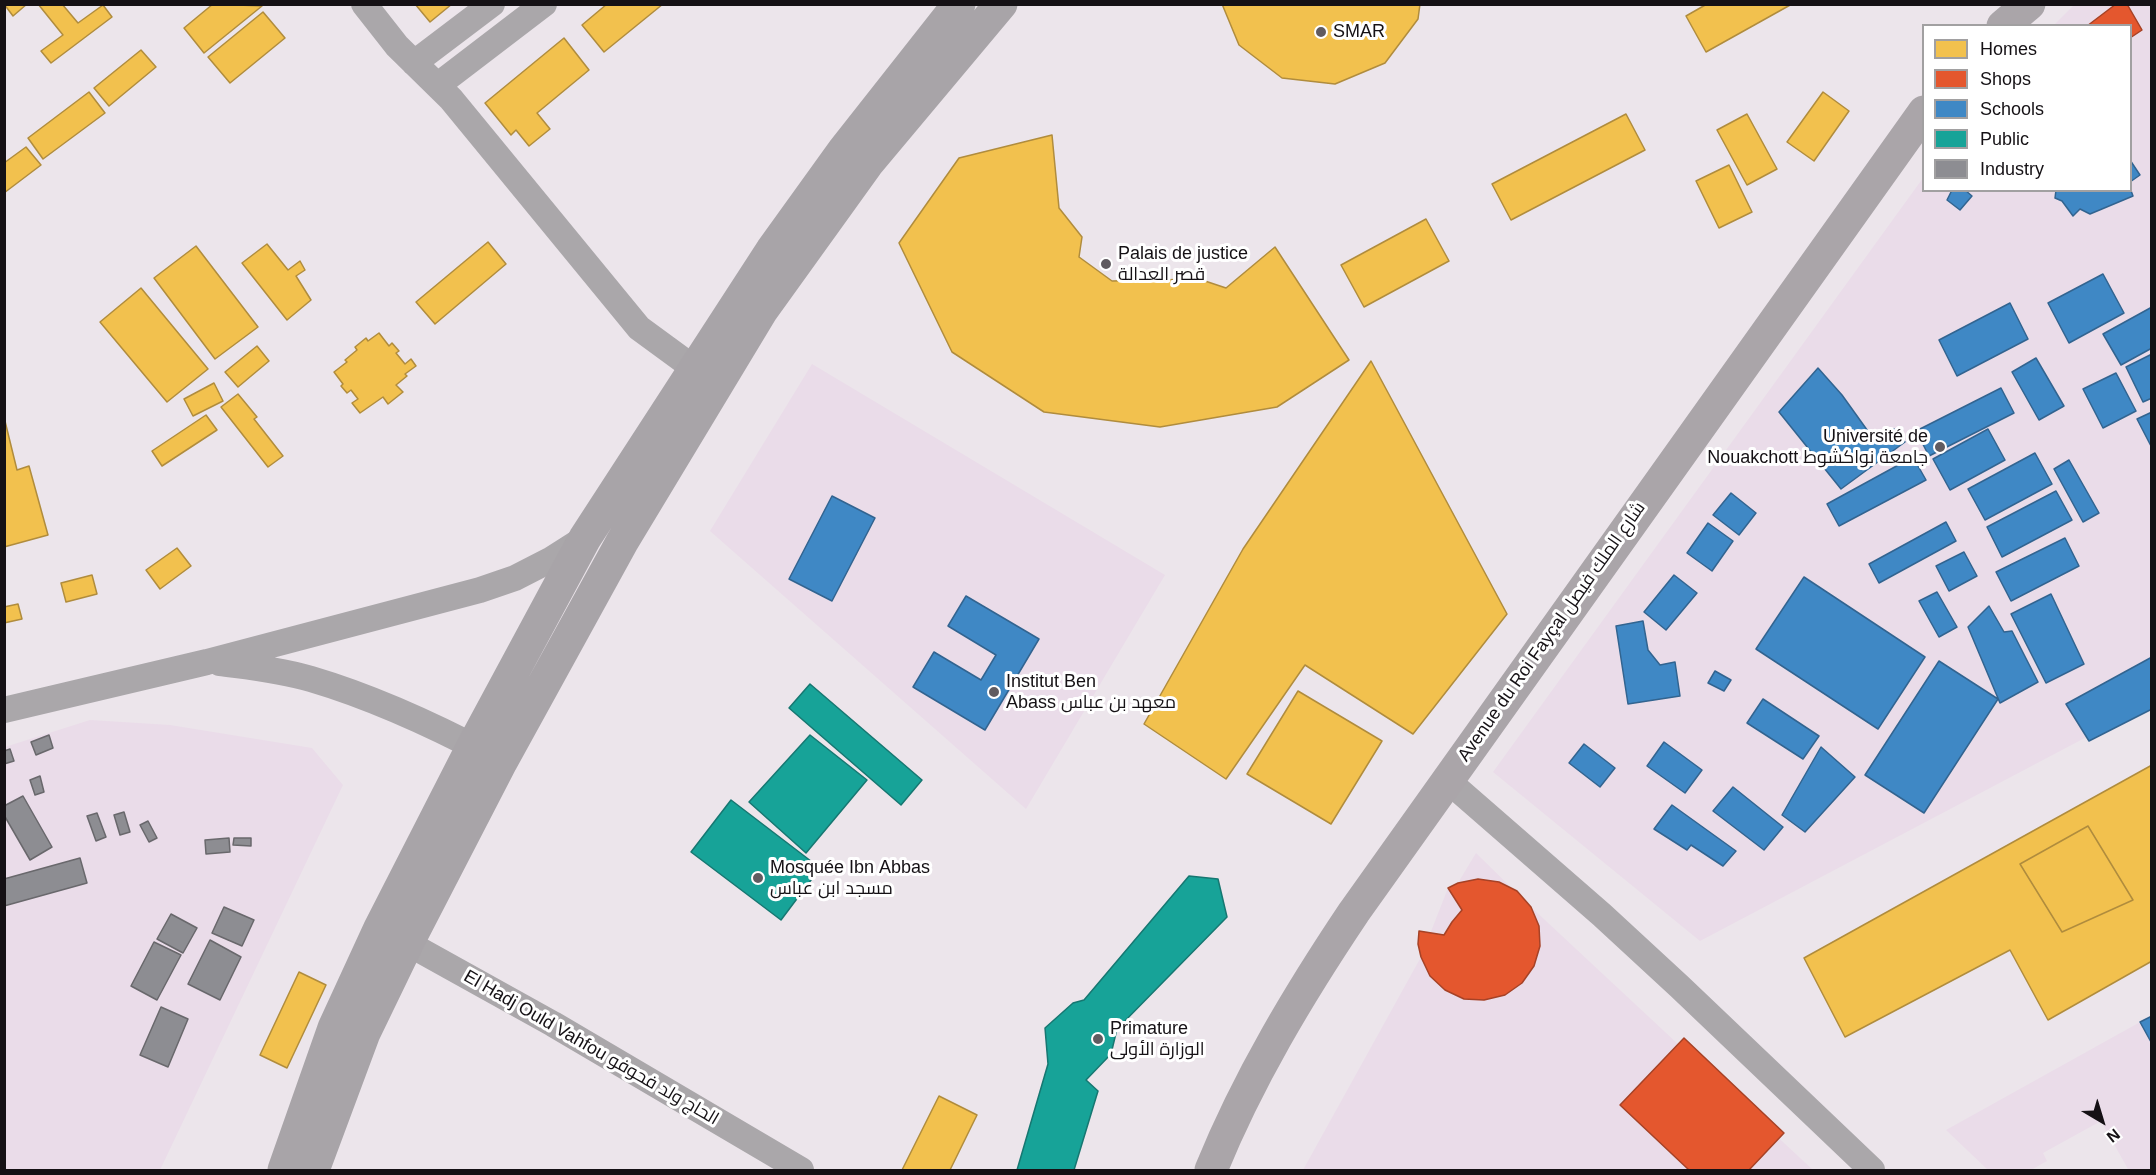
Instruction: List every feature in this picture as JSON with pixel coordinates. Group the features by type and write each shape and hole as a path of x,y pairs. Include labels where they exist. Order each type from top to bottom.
{"highway":[{"path":"284,1170 334,1028 501,762 622,542 772,250 844,150 959,4"},
{"path":"313,1170 364,1033 394,935 473,746 585,538 706,376 762,310 867,164 1001,4"}],"street":[{"path":"364,4 397,46 451,99 639,328 706,376"},
{"path":"414,63 492,4"},
{"path":"438,86 544,4"},
{"path":"2005,24 2029,4"},
{"name":"Avenue du Roi Fayçal شارع الملك فيصل","path":"1211,1170 1281,1026 1353,912 1922,113"},
{"path":"4,710 207,662 480,590 515,578 552,559 585,538 622,542"},
{"path":"207,662 269,669 310,679 361,696 473,746 501,762"},
{"path":"1447,780 1671,979 1872,1170"},
{"name":"El Hadj Ould Vahfou الحاج ولد فحوفو","path":"394,935 553,1024 801,1170"}],"shaded area":[{"name":"Université de Nouakchott جامعة نواكشوط","path":"2074,5 2151,5 2151,703 1700,941 1493,772 1922,179 1922,192 2132,192 2132,24 2055,24"},
{"name":"Institut Ben Abass معهد بن عباس","path":"812,364 1165,575 1026,809 710,531"},
{"path":"90,720 170,725 312,748 343,785 160,1170 5,1170 5,747"},
{"path":"1476,853 1813,1170 1303,1170 1421,957 1448,888 1458,883"},
{"path":"2151,1016 2151,1170 2126,1170 2128,1169 2101,1121 2043,1153 2047,1161 2031,1170 1988,1170 1946,1130"}],"building: Homes":[{"path":"4,4 27,4 13,16"},
{"path":"38,4 62,4 78,23 103,5 112,17 51,63 41,51 63,35"},
{"path":"213,4 262,6 204,53 184,28"},
{"path":"415,4 452,4 430,22"},
{"path":"607,4 663,4 604,52 582,25"},
{"name":"SMAR","path":"1222,4 1420,4 1418,19 1385,63 1335,84 1282,78 1239,45"},
{"path":"1707,4 1792,4 1706,52 1686,16"},
{"path":"263,12 285,38 230,83 208,57"},
{"path":"564,38 589,70 537,113 550,129 529,146 516,130 511,135 485,103"},
{"path":"141,50 156,67 109,106 94,88"},
{"path":"89,92 105,113 43,159 28,138"},
{"path":"1823,92 1849,111 1814,161 1787,142"},
{"path":"1626,114 1645,150 1511,220 1492,184"},
{"path":"1747,114 1777,169 1747,185 1717,130"},
{"path":"1052,135 1059,208 1082,237 1079,257 1112,281 1199,279 1226,288 1275,247 1349,360 1277,407 1160,427 1044,412 952,352 899,243 959,158"},
{"path":"26,147 41,165 4,193 4,163"},
{"path":"1729,165 1752,212 1719,228 1696,181"},
{"path":"1426,219 1449,261 1364,307 1341,265"},
{"path":"488,242 506,264 435,324 416,302"},
{"path":"267,244 288,270 300,261 305,270 296,276 311,300 287,320 242,263"},
{"path":"196,246 258,327 215,359 154,278"},
{"path":"141,288 208,369 167,402 100,322"},
{"path":"379,333 389,346 392,343 399,351 396,353 405,364 411,359 416,366 396,385 403,392 388,404 383,397 360,413 352,403 358,399 351,390 347,393 334,372 347,362 345,360 357,350 355,347 366,338 368,341"},
{"path":"257,346 269,361 238,387 225,372"},
{"path":"1371,361 1507,614 1413,734 1305,665 1226,779 1144,724 1243,549"},
{"path":"214,383 223,401 193,416 184,399"},
{"path":"238,394 257,417 254,419 283,456 268,467 221,407"},
{"path":"206,415 217,430 162,466 152,451"},
{"path":"4,417 17,470 29,466 48,535 4,547"},
{"path":"177,548 191,566 160,589 146,570"},
{"path":"92,575 97,594 66,602 61,583"},
{"path":"18,604 22,619 4,623 4,607"},
{"path":"1298,691 1382,741 1331,824 1247,774"},
{"path":"2152,765 2152,961 2048,1020 2010,950 1845,1037 1804,958","holes":["2088,826 2133,900 2062,932 2020,864"]},
{"path":"2088,826 2133,900 2062,932 2020,864"},
{"path":"299,972 326,985 287,1068 260,1055"},
{"path":"939,1096 977,1115 950,1170 902,1170"}],"building: Shops":[{"path":"2116,4 2127,4 2142,30 2132,37 2132,24 2090,24"},
{"path":"1478,879 1499,882 1517,891 1531,907 1539,926 1540,946 1534,966 1522,983 1505,995 1484,1000 1464,999 1445,990 1430,976 1418,944 1419,931 1444,935 1462,910 1448,888 1458,883"},
{"path":"1684,1038 1784,1133 1749,1170 1689,1170 1620,1105"}],"building: Schools":[{"path":"2132,163 2140,175 2132,181"},
{"path":"1951,192 1967,192 1972,196 1960,210 1947,200"},
{"path":"2056,192 2132,192 2133,196 2090,214 2080,209 2073,216 2062,201 2055,198"},
{"path":"2103,274 2124,313 2069,343 2048,303"},
{"path":"2010,303 2028,339 1957,376 1939,340"},
{"path":"2152,307 2152,348 2121,365 2103,334"},
{"path":"2152,354 2152,398 2143,402 2126,367"},
{"path":"2036,358 2064,406 2039,420 2012,372"},
{"path":"1818,368 1842,395 1875,441 1894,429 1905,442 1841,489 1779,412"},
{"path":"2116,373 2136,411 2103,428 2083,389"},
{"path":"2001,388 2014,413 1929,456 1916,431"},
{"path":"2152,412 2152,448 2137,419"},
{"path":"1988,429 2005,460 1950,490 1933,459"},
{"path":"2035,453 2052,484 1985,520 1968,489"},
{"path":"1913,457 1926,480 1839,526 1827,504"},
{"path":"2069,460 2099,513 2083,522 2054,469"},
{"path":"2056,491 2072,520 2002,557 1987,527"},
{"path":"1731,493 1756,513 1739,535 1713,515"},
{"path":"832,496 875,518 832,601 789,579"},
{"path":"1946,522 1956,541 1879,583 1869,564"},
{"path":"1708,523 1733,541 1712,571 1687,553"},
{"path":"2065,538 2079,566 2011,601 1996,572"},
{"path":"1964,552 1977,576 1949,591 1936,566"},
{"path":"1674,575 1697,593 1666,630 1644,612"},
{"path":"1804,577 1925,657 1878,729 1756,649"},
{"path":"1937,592 1957,627 1939,637 1919,601"},
{"path":"2051,594 2084,664 2046,683 2011,614"},
{"path":"966,596 1039,639 985,730 913,687 934,652 981,680 996,655 948,626"},
{"path":"1989,606 2004,632 2012,631 2038,682 2000,703 1968,627"},
{"path":"1643,621 1648,650 1660,665 1675,662 1680,696 1628,704 1616,626"},
{"path":"2152,657 2152,709 2089,741 2066,704"},
{"path":"1939,661 1998,699 1924,813 1865,775"},
{"path":"1715,671 1731,680 1724,691 1708,683"},
{"path":"1763,699 1819,736 1803,759 1747,723"},
{"path":"1664,742 1702,770 1685,793 1647,766"},
{"path":"1584,744 1615,768 1600,787 1569,763"},
{"path":"1821,747 1855,777 1805,832 1782,815"},
{"path":"1733,787 1783,827 1764,850 1713,811"},
{"path":"1672,805 1736,851 1723,866 1691,845 1687,850 1654,829"},
{"path":"2152,1016 2152,1042 2151,1042 2140,1022"}],"building: Public":[{"path":"810,684 922,780 901,805 789,708"},
{"path":"810,735 867,780 806,853 749,802"},
{"path":"731,800 820,868 781,920 691,852"},
{"path":"1189,876 1218,879 1227,917 1117,1029 1111,1054 1086,1080 1098,1091 1074,1170 1017,1170 1048,1064 1045,1028 1073,1003 1084,1000"}],"building: Industry":[{"path":"49,735 53,748 36,755 31,742"},
{"path":"10,749 14,761 4,764 4,751"},
{"path":"40,776 44,792 35,795 30,780"},
{"path":"23,796 52,847 30,860 4,815 4,806"},
{"path":"124,812 130,832 120,835 114,815"},
{"path":"97,813 106,837 96,841 87,816"},
{"path":"148,821 157,838 149,842 140,825"},
{"path":"229,838 230,852 206,854 205,840"},
{"path":"234,838 251,838 251,846 233,845"},
{"path":"80,858 87,883 4,906 4,879"},
{"path":"224,907 254,920 242,946 212,933"},
{"path":"171,914 197,928 183,953 157,939"},
{"path":"210,940 241,957 220,1000 188,984"},
{"path":"154,942 181,955 157,1000 131,986"},
{"path":"161,1007 188,1019 168,1067 140,1055"}],"place":[{"name":"SMAR","path":"1321,32"},
{"name":"Palais de justice قصر العدالة","path":"1106,264"},
{"name":"Université de Nouakchott جامعة نواكشوط","path":"1940,447"},
{"name":"Institut Ben Abass معهد بن عباس","path":"994,692"},
{"name":"Mosquée Ibn Abbas مسجد ابن عباس","path":"758,878"},
{"name":"Primature الوزارة الأولى","path":"1098,1039"}]}
